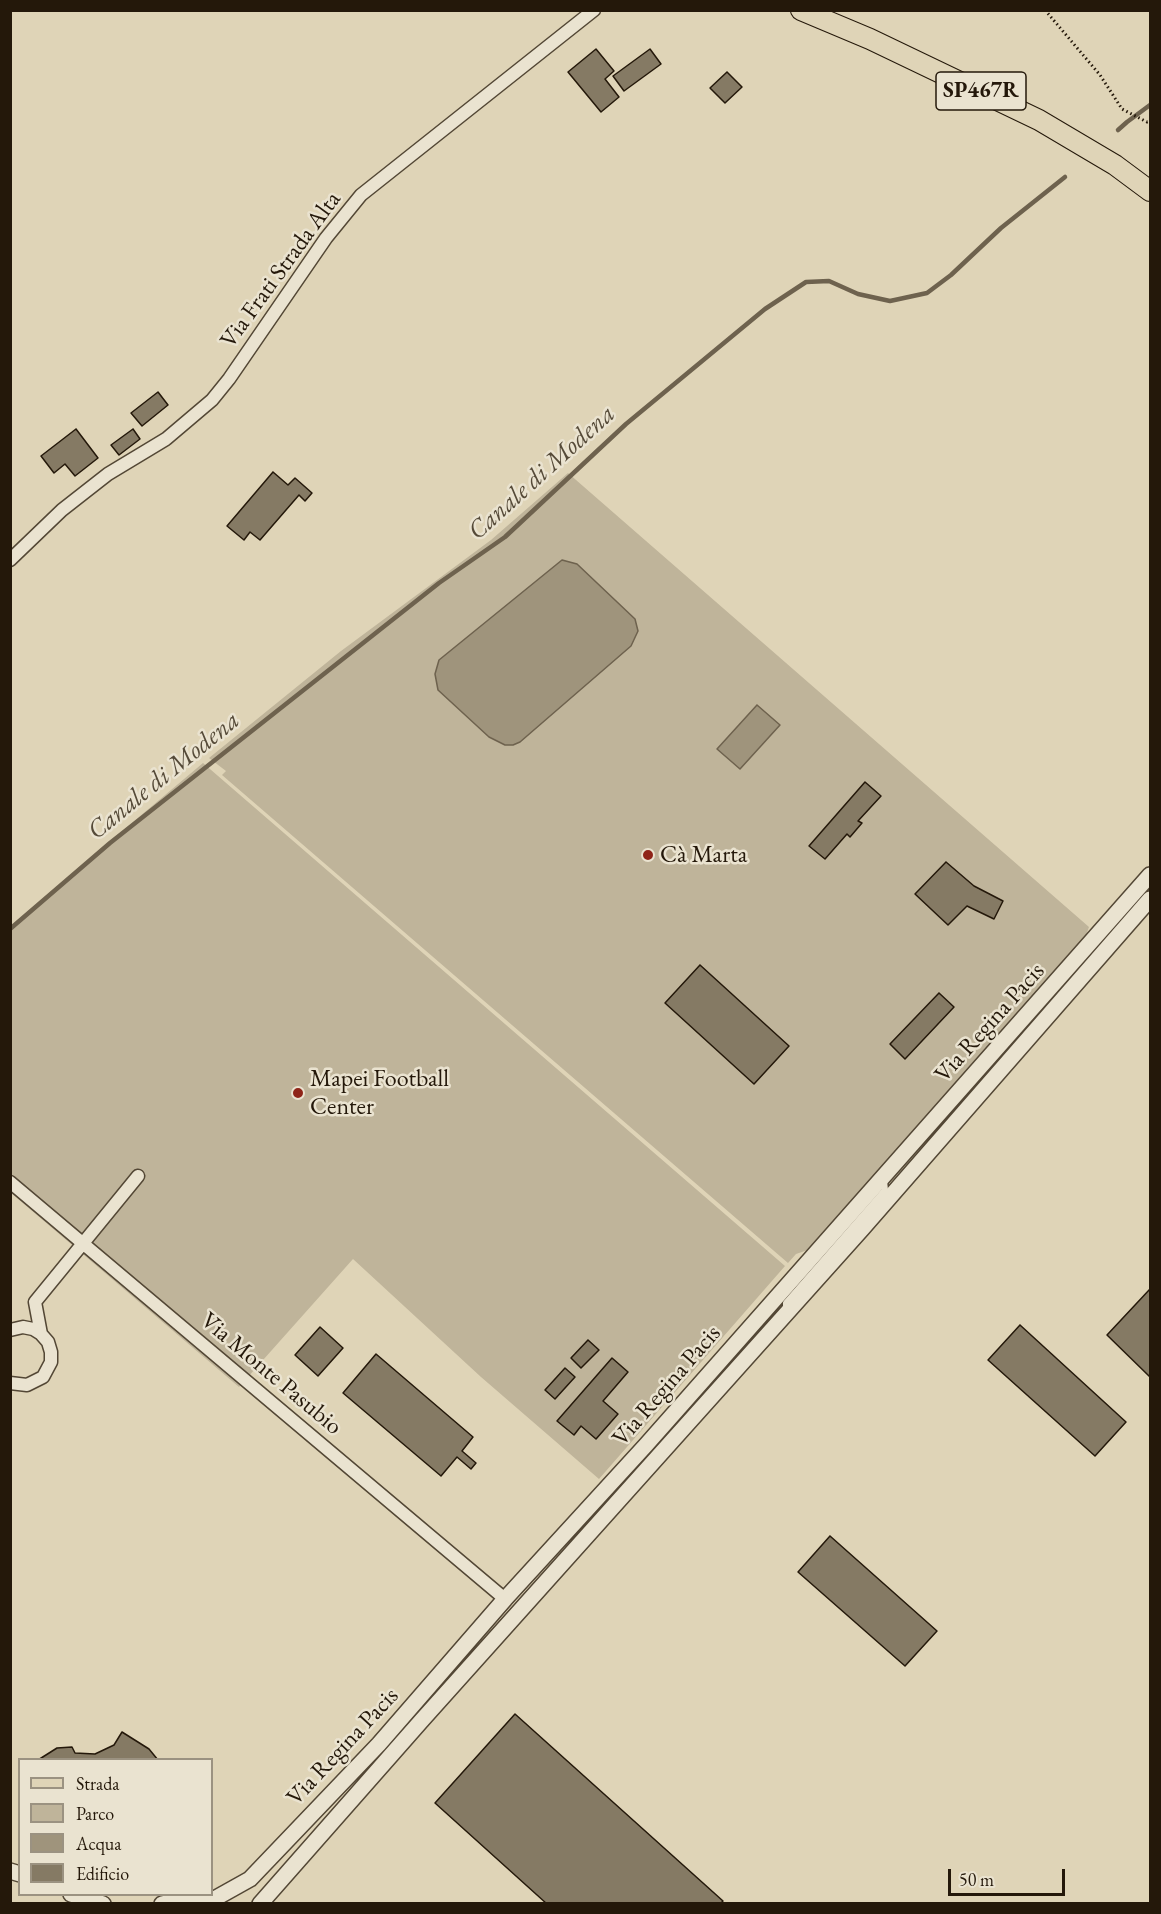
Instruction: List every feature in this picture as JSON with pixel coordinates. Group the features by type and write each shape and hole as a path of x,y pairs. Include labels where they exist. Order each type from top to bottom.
{"main road":[{"name":"SP467R","path":"801,10 891,48 1039,120 1115,165 1150,191"}],"street":[{"name":"Via Frati Strada Alta","path":"10,560 62,510 108,474 166,439 212,400 229,379 326,238 361,195 594,10"},
{"name":"Via Regina Pacis","path":"162,1904 178,1900 201,1903 216,1898 250,1878 379,1743 1150,875"},
{"name":"Via Regina Pacis","path":"260,1904 1150,899"},
{"path":"41,1334 35,1302 138,1176"},
{"name":"Via Monte Pasubio","path":"10,1182 505,1599"},
{"path":"10,1330 23,1327 33,1329 48,1342 51,1352 48,1370 36,1382 18,1385 10,1383"},
{"path":"76,1898 103,1904"}],"lane":[{"path":"785,1313 786,1303 885,1190 883,1178"}],"path":[{"path":"1045,10 1100,75 1122,109 1149,121"}],"green space":[{"name":"Cà Marta","path":"568,473 1089,927 1076,962 834,1241 796,1254 788,1263 222,775 226,771 209,758 341,651 491,540"},
{"name":"Mapei Football Center","path":"203,763 785,1266 599,1479 481,1377 353,1259 239,1387 11,1193 11,930 69,876"}],"water":[{"path":"562,560 577,564 635,619 638,631 631,646 520,742 505,745 489,737 438,690 435,674 439,660"},
{"path":"757,705 780,725 740,769 717,749"}],"building":[{"path":"596,49 614,71 605,79 619,97 601,112 568,72"},
{"path":"650,49 661,64 624,91 613,76"},
{"path":"727,72 742,87 725,103 710,88"},
{"path":"158,392 168,405 142,426 131,413"},
{"path":"76,429 98,458 75,476 65,464 54,473 41,456"},
{"path":"133,429 140,439 119,455 111,445"},
{"path":"273,472 288,485 295,478 312,493 305,501 299,495 260,540 250,532 244,540 227,526"},
{"path":"865,782 881,796 858,821 862,823 850,837 847,834 825,859 809,846"},
{"path":"946,862 974,886 1003,901 994,919 967,906 948,925 915,894"},
{"path":"700,965 789,1046 754,1084 665,1003"},
{"path":"939,993 954,1007 905,1059 890,1044"},
{"path":"1150,1289 1150,1377 1107,1335"},
{"path":"1020,1325 1126,1422 1095,1456 988,1360"},
{"path":"320,1327 343,1348 318,1376 295,1355"},
{"path":"588,1340 599,1350 581,1368 571,1358"},
{"path":"376,1354 473,1437 462,1451 476,1463 471,1469 457,1457 441,1476 343,1393"},
{"path":"612,1358 628,1372 603,1401 618,1414 596,1439 581,1426 574,1435 557,1421"},
{"path":"565,1368 575,1377 555,1399 545,1390"},
{"path":"830,1536 937,1631 905,1666 798,1572"},
{"path":"515,1714 723,1901 720,1904 547,1904 435,1803"},
{"path":"122,1732 149,1749 156,1758 41,1758 57,1748 72,1747 75,1753 95,1754 114,1745"}],"waterway":[{"name":"Canale di Modena","path":"1118,130 1150,105"},
{"name":"Canale di Modena","path":"10,929 110,843 439,583 505,537 626,424 765,309 806,282 829,281 858,294 890,301 927,293 951,275 1001,228 1065,177"}],"place":[{"name":"Cà Marta","path":"648,855"},
{"name":"Mapei Football Center","path":"298,1093"}]}
